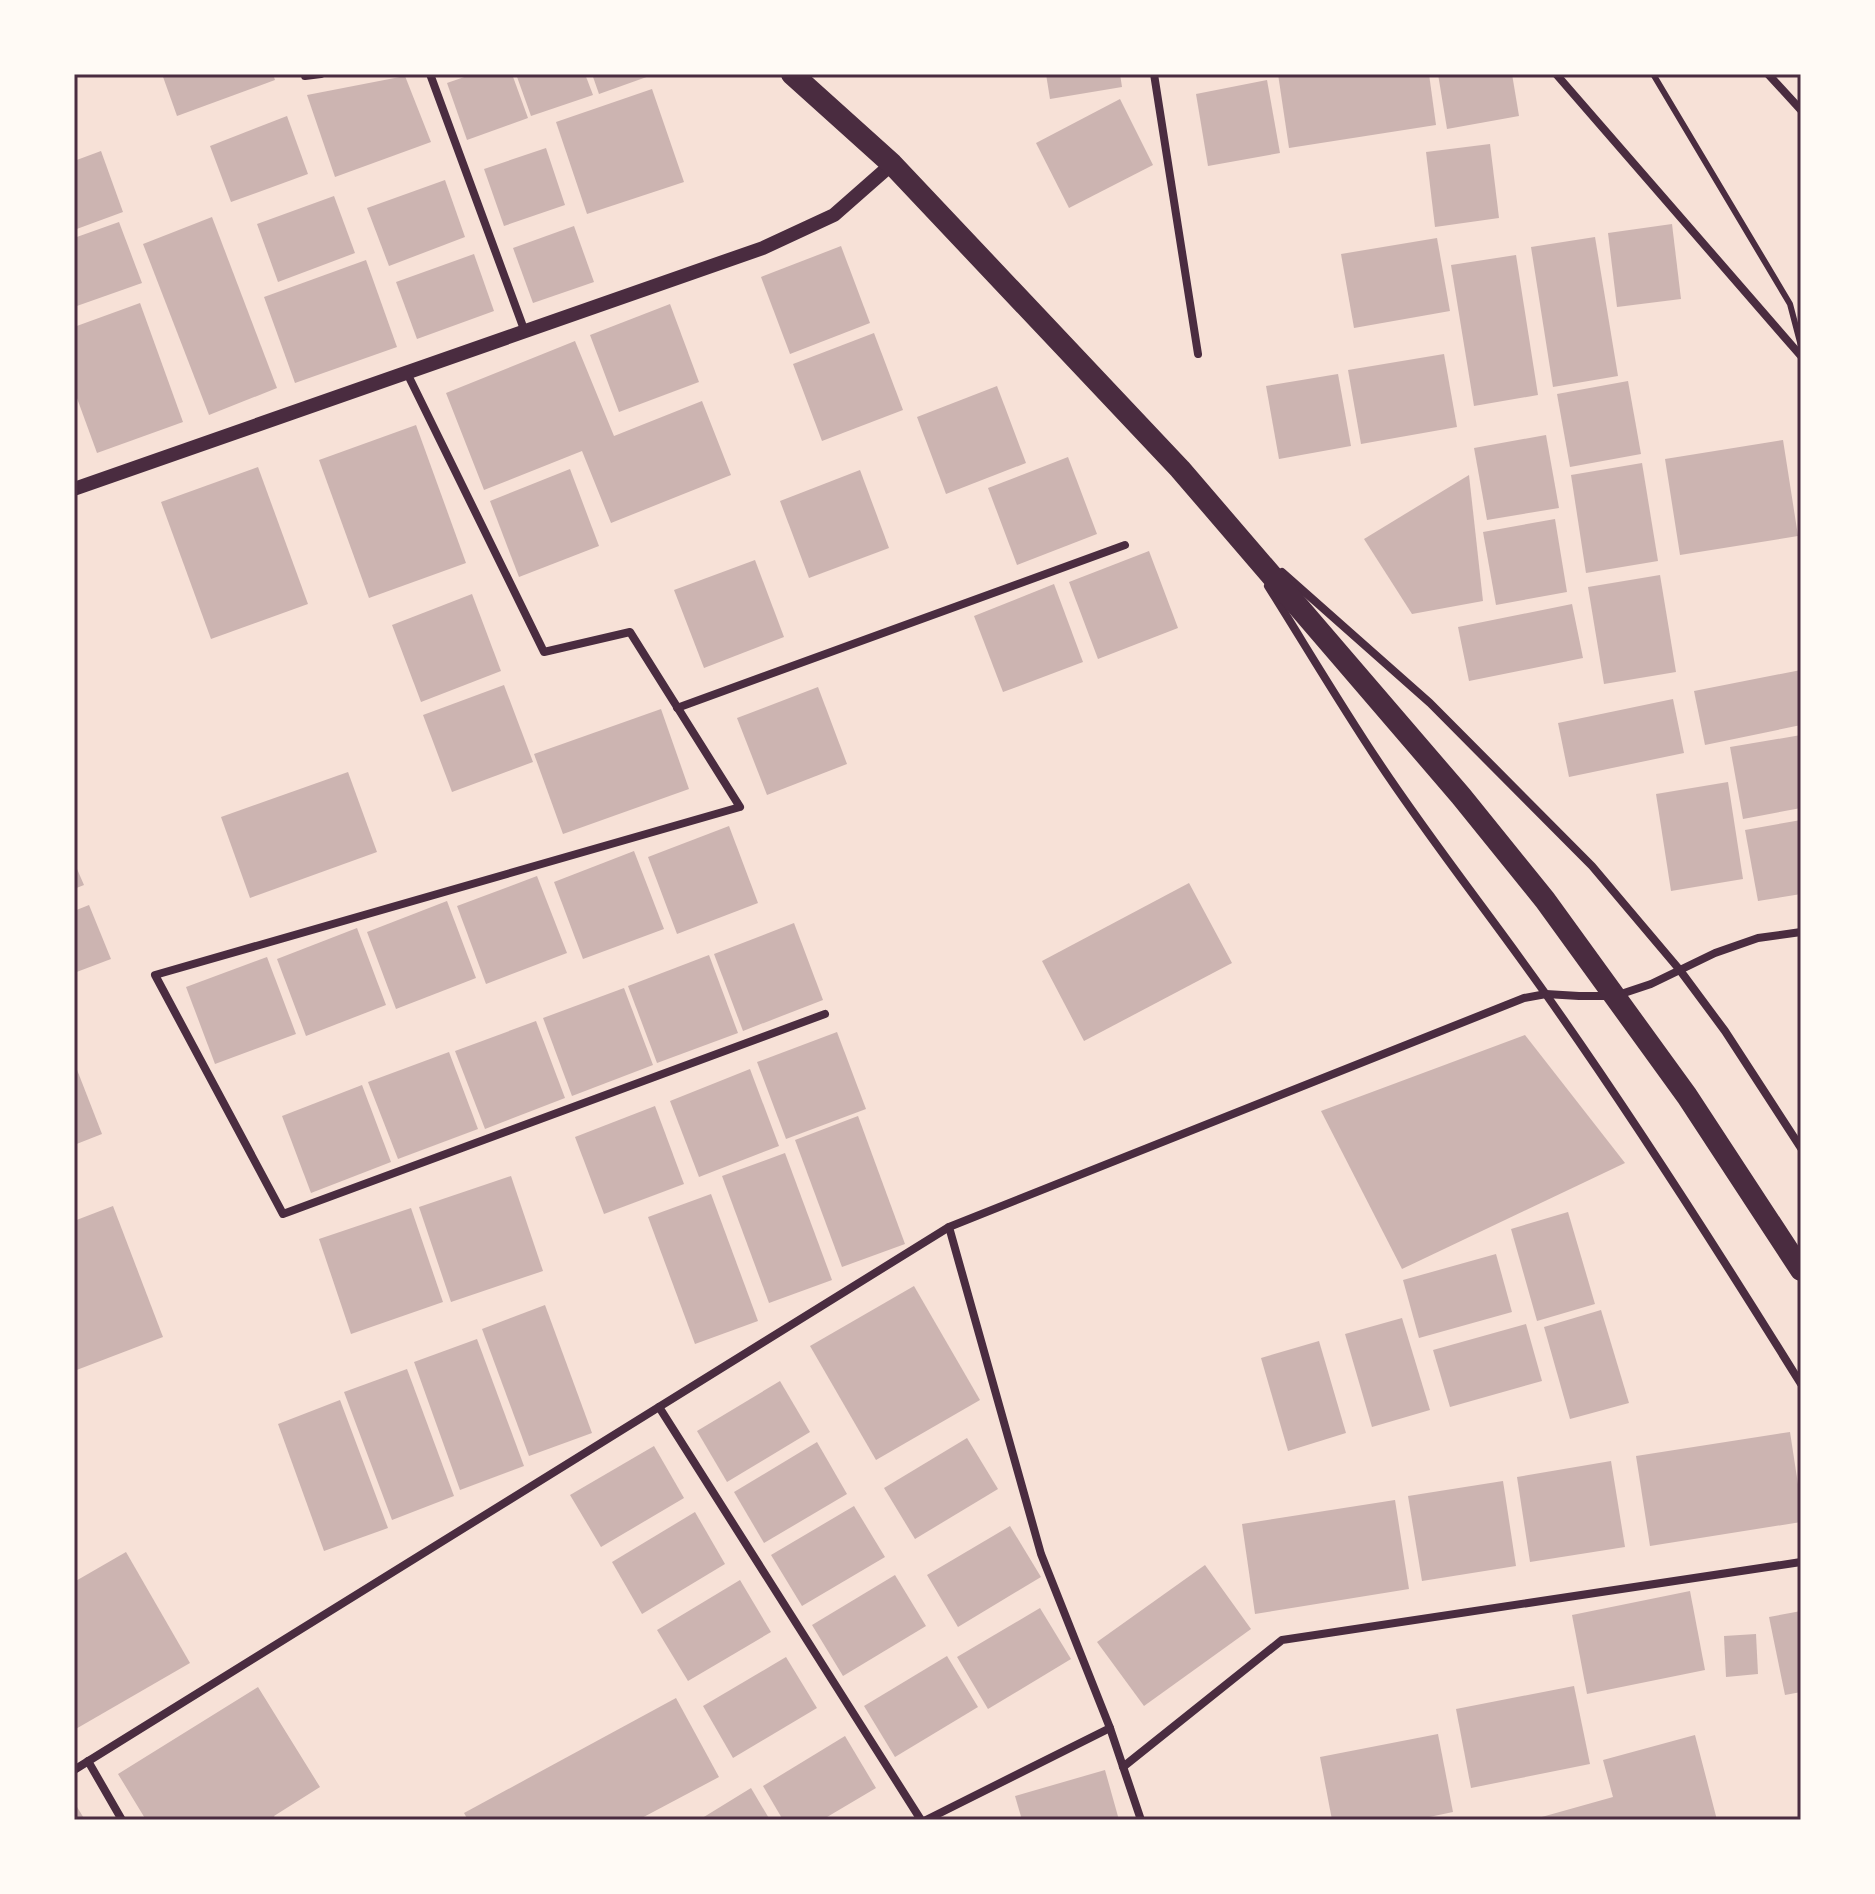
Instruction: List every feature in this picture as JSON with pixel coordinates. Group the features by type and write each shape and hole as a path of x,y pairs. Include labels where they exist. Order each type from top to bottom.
{"highway":[{"path":"792,74 892,164 1180,469 1461,796 1545,900 1687,1096 1801,1270"}],"street":[{"path":"305,76 321,74"},
{"path":"430,74 525,332"},
{"path":"1154,74 1198,354"},
{"path":"1556,74 1801,356"},
{"path":"1768,74 1801,110"},
{"path":"74,489 763,248 834,215 892,164"},
{"path":"407,373 544,652 630,632 740,807 155,975 283,1214 825,1014"},
{"path":"1234,531 1430,703 1592,866 1679,969 1725,1031 1801,1148"},
{"path":"1234,531 1378,761 1546,994 1742,1289 1801,1384"},
{"path":"677,708 1125,545"},
{"path":"74,1770 949,1227 1524,998 1546,994 1615,996 1651,984 1715,953 1758,938 1801,932"},
{"path":"949,1227 1041,1554 1110,1728 1141,1820"},
{"path":"659,1407 923,1820 1110,1728"},
{"path":"1123,1767 1282,1640 1801,1562"},
{"path":"88,1761 122,1820"}],"lane":[{"path":"1653,74 1790,304 1801,346"}],"building":[{"path":"162,74 273,74 275,80 177,116"},
{"path":"473,74 512,74 528,118 467,140 447,83"},
{"path":"516,74 585,74 593,95 531,116"},
{"path":"592,74 655,74 599,94"},
{"path":"1046,74 1120,74 1122,87 1050,99"},
{"path":"1278,74 1429,74 1436,125 1289,148"},
{"path":"1438,74 1512,74 1519,116 1447,129"},
{"path":"405,76 431,142 335,177 307,95"},
{"path":"1267,80 1280,153 1208,166 1196,94"},
{"path":"652,89 684,182 587,214 556,122"},
{"path":"1120,99 1153,165 1069,208 1036,143"},
{"path":"287,116 308,174 231,202 210,146"},
{"path":"1490,144 1499,218 1435,227 1426,152"},
{"path":"546,148 565,205 504,226 484,169"},
{"path":"101,151 123,212 74,230 74,161"},
{"path":"445,180 465,237 389,266 367,208"},
{"path":"334,196 355,253 278,282 257,224"},
{"path":"212,217 277,388 209,415 143,244"},
{"path":"119,222 142,283 74,307 74,238"},
{"path":"1672,224 1681,299 1617,307 1608,233"},
{"path":"574,226 594,282 533,303 513,248"},
{"path":"1595,237 1618,376 1553,387 1531,247"},
{"path":"1437,238 1450,311 1354,328 1341,254"},
{"path":"841,246 870,323 790,354 761,277"},
{"path":"474,254 494,311 417,339 396,282"},
{"path":"1516,255 1538,395 1474,406 1451,265"},
{"path":"366,260 397,347 295,383 264,297"},
{"path":"140,303 183,422 97,453 74,390 74,327"},
{"path":"670,304 699,382 619,412 590,335"},
{"path":"874,333 903,410 822,441 793,364"},
{"path":"575,341 614,436 702,401 731,475 611,523 582,451 484,490 446,393"},
{"path":"1444,354 1457,427 1361,444 1348,370"},
{"path":"1338,374 1351,446 1279,459 1266,386"},
{"path":"1628,381 1641,454 1570,467 1557,394"},
{"path":"997,386 1026,463 946,494 917,417"},
{"path":"416,425 466,563 369,598 319,460"},
{"path":"1546,435 1559,508 1487,520 1474,448"},
{"path":"1783,440 1798,536 1680,555 1665,459"},
{"path":"1068,457 1097,534 1017,565 988,488"},
{"path":"1642,463 1658,561 1586,573 1571,475"},
{"path":"258,467 308,604 211,639 161,502"},
{"path":"570,469 599,546 519,577 490,501"},
{"path":"860,470 889,548 809,578 780,501"},
{"path":"1469,475 1483,601 1412,614 1364,539"},
{"path":"1555,519 1567,592 1496,605 1483,532"},
{"path":"1149,551 1178,628 1098,659 1069,582"},
{"path":"755,560 784,637 704,668 674,590"},
{"path":"1660,575 1676,672 1604,684 1588,587"},
{"path":"1054,584 1083,662 1003,692 974,616"},
{"path":"472,594 501,671 421,702 392,625"},
{"path":"1572,604 1583,658 1469,681 1458,627"},
{"path":"1801,670 1801,725 1705,745 1694,691"},
{"path":"504,685 533,762 452,792 423,715"},
{"path":"818,687 847,764 767,795 737,718"},
{"path":"1673,699 1684,753 1569,777 1558,723"},
{"path":"661,709 689,789 563,834 534,754"},
{"path":"1801,735 1801,808 1743,819 1730,747"},
{"path":"348,772 377,852 250,898 221,817"},
{"path":"1728,782 1743,879 1671,891 1656,794"},
{"path":"1801,820 1801,894 1758,901 1745,830"},
{"path":"729,826 758,903 677,934 648,857"},
{"path":"634,851 664,929 583,959 554,882"},
{"path":"74,862 84,885 74,889"},
{"path":"537,876 567,953 486,984 457,906"},
{"path":"1189,883 1232,963 1084,1041 1042,961"},
{"path":"447,901 476,978 396,1009 367,932"},
{"path":"89,905 111,959 74,973 74,911"},
{"path":"794,923 823,1000 743,1031 714,954"},
{"path":"357,928 386,1005 306,1036 277,959"},
{"path":"709,955 738,1033 657,1063 628,986"},
{"path":"267,957 296,1034 215,1064 186,987"},
{"path":"624,988 653,1065 572,1096 543,1018"},
{"path":"536,1021 565,1098 485,1129 455,1051"},
{"path":"837,1032 866,1109 786,1139 757,1062"},
{"path":"1525,1035 1625,1163 1402,1269 1321,1111"},
{"path":"449,1052 478,1129 398,1159 368,1082"},
{"path":"74,1062 102,1134 74,1145"},
{"path":"750,1069 779,1146 699,1177 670,1101"},
{"path":"362,1085 391,1162 311,1193 282,1116"},
{"path":"655,1106 684,1184 604,1214 575,1137"},
{"path":"858,1116 905,1244 842,1267 795,1140"},
{"path":"785,1153 832,1280 769,1303 722,1176"},
{"path":"511,1176 543,1271 451,1302 419,1207"},
{"path":"711,1194 758,1321 695,1344 648,1217"},
{"path":"113,1206 163,1337 74,1371 74,1221"},
{"path":"411,1208 443,1302 351,1334 319,1239"},
{"path":"1568,1212 1595,1304 1537,1321 1511,1229"},
{"path":"1496,1254 1512,1312 1419,1338 1403,1280"},
{"path":"914,1286 980,1400 876,1460 810,1346"},
{"path":"545,1305 592,1433 529,1456 482,1329"},
{"path":"1601,1310 1629,1403 1570,1419 1544,1327"},
{"path":"1402,1318 1430,1410 1372,1427 1345,1334"},
{"path":"1526,1324 1542,1381 1450,1407 1433,1350"},
{"path":"477,1339 524,1466 460,1490 414,1362"},
{"path":"1319,1341 1346,1433 1288,1451 1261,1358"},
{"path":"407,1369 454,1496 392,1520 344,1392"},
{"path":"780,1381 810,1432 727,1482 697,1431"},
{"path":"340,1400 388,1528 324,1551 278,1424"},
{"path":"1790,1432 1801,1522 1650,1546 1636,1456"},
{"path":"967,1438 998,1489 915,1539 884,1488"},
{"path":"817,1442 847,1494 764,1543 734,1492"},
{"path":"654,1446 684,1498 601,1547 570,1495"},
{"path":"1611,1461 1625,1547 1530,1562 1517,1477"},
{"path":"1503,1481 1516,1566 1422,1581 1408,1496"},
{"path":"1395,1500 1409,1589 1255,1614 1242,1524"},
{"path":"854,1506 885,1557 802,1606 771,1555"},
{"path":"695,1512 725,1564 642,1614 612,1562"},
{"path":"1010,1526 1041,1577 958,1627 927,1575"},
{"path":"126,1552 190,1663 74,1730 74,1582"},
{"path":"1205,1565 1251,1629 1144,1706 1097,1642"},
{"path":"895,1575 926,1626 843,1676 812,1625"},
{"path":"740,1580 771,1632 688,1681 657,1630"},
{"path":"1690,1591 1705,1670 1587,1694 1572,1615"},
{"path":"1040,1608 1071,1659 988,1709 957,1657"},
{"path":"1801,1611 1801,1692 1785,1695 1769,1617"},
{"path":"1756,1634 1758,1674 1726,1677 1724,1636"},
{"path":"947,1656 978,1707 895,1757 864,1706"},
{"path":"786,1657 817,1708 733,1758 703,1706"},
{"path":"1574,1686 1590,1764 1471,1788 1456,1709"},
{"path":"258,1687 320,1787 274,1816 276,1820 146,1820 118,1774"},
{"path":"676,1698 719,1777 638,1820 468,1820 464,1813"},
{"path":"1438,1734 1453,1812 1415,1820 1332,1820 1320,1757"},
{"path":"1695,1735 1717,1820 1531,1820 1613,1797 1603,1760"},
{"path":"845,1736 876,1788 822,1820 783,1820 763,1786"},
{"path":"1105,1770 1119,1820 1022,1820 1015,1796"},
{"path":"751,1788 770,1820 699,1820"},
{"path":"74,1802 85,1820 74,1820"}]}
